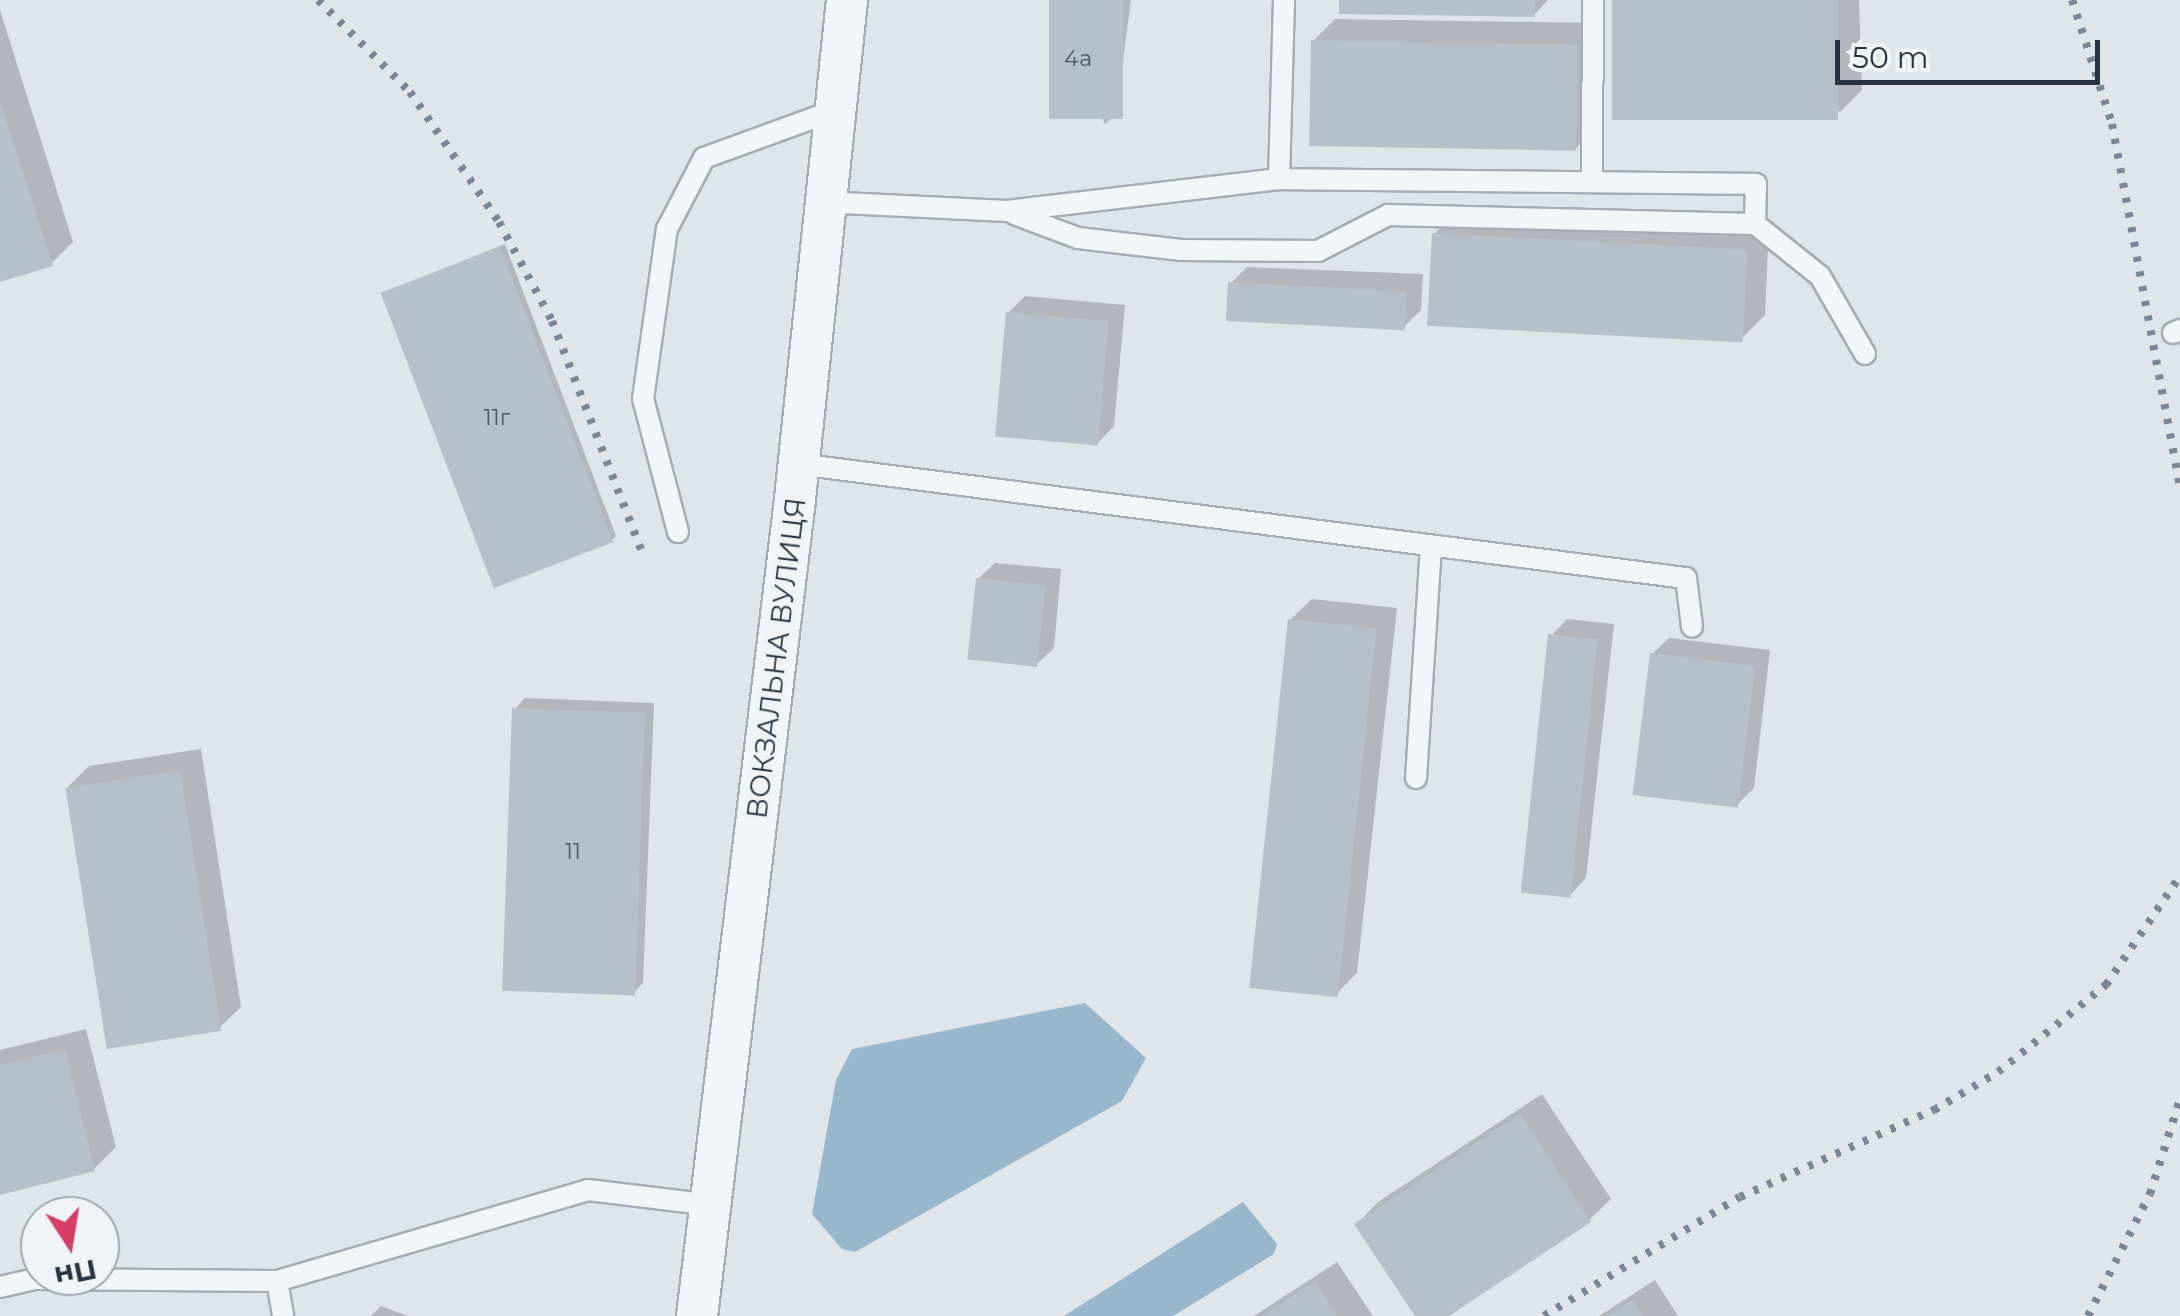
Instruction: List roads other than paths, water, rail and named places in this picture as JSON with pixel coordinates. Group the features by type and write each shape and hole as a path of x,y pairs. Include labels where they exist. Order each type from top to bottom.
{"street":[{"name":"ВОКЗАЛЬНА ВУЛИЦЯ","path":"696,1316 798,464 822,202 847,0"}],"lane":[{"path":"1280,179 1284,0"},
{"path":"1592,181 1593,0"},
{"path":"678,532 643,399 667,229 704,158 833,112"},
{"path":"822,202 1007,211 1280,179 1756,184 1754,224"},
{"path":"1007,211 1078,238 1181,250 1318,251 1388,215 1754,224 1820,276 1865,354"},
{"path":"798,464 1686,578 1692,627"},
{"path":"1416,778 1431,546"},
{"path":"0,1287 36,1279 277,1281 588,1190 712,1206"},
{"path":"277,1281 283,1316"}],"water":[{"path":"1085,1003 1146,1058 1122,1101 855,1252 842,1249 812,1214 836,1080 852,1049"},
{"path":"1243,1202 1277,1244 1274,1254 1173,1316 1064,1316"}],"railway":[{"path":"318,0 410,92 499,222 552,321 643,554"},
{"path":"2072,0 2112,124 2180,488"},
{"path":"1544,1316 1740,1197 1934,1110 1998,1072 2106,985 2180,876"},
{"path":"2088,1316 2150,1194 2180,1099"}]}
